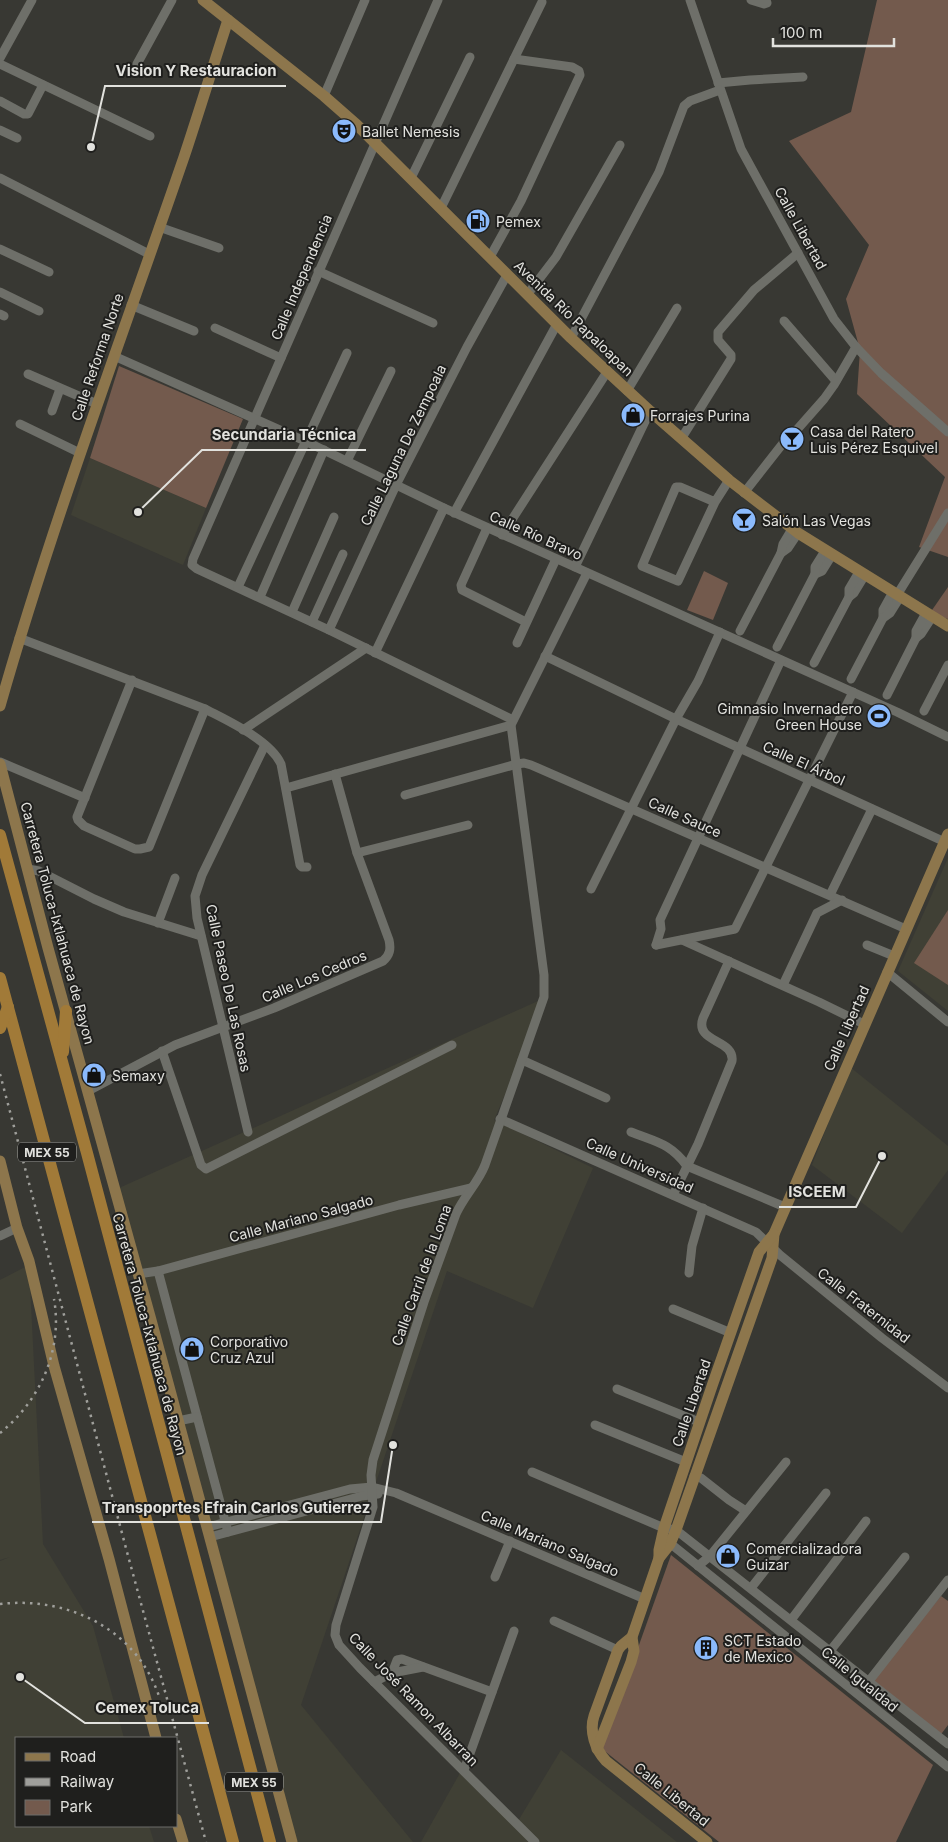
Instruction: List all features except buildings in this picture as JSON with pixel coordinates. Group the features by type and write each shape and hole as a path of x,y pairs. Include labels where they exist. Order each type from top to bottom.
{"highway":[{"name":"Carretera Toluca-Ixtlahuaca de Rayon","path":"0,835 270,1842"},
{"name":"MEX 55","path":"0,978 233,1842"},
{"path":"0,1028 8,1007"},
{"path":"62,1064 66,1011"}],"main road":[{"name":"Avenida Río Papaloapan","path":"203,0 214,4 228,20 324,96 411,178 571,338 681,439 744,493 795,531 948,626"},
{"name":"Calle Reforma Norte","path":"0,706 19,638 80,453 184,156 228,20"},
{"name":"Carretera Toluca-Ixtlahuaca de Rayon","path":"0,763 292,1842"},
{"name":"Calle Libertad","path":"668,1535 686,1462 759,1252 770,1241 946,838"},
{"path":"0,1161 17,1228 29,1261 54,1366 111,1567 156,1737"},
{"name":"Calle Libertad","path":"597,1749 631,1662 634,1651 632,1637 659,1558 694,1476 772,1258 770,1241"},
{"name":"Calle Libertad","path":"632,1637 618,1650 592,1722 591,1727 597,1749 606,1761 707,1842"},
{"path":"178,1826 183,1842"}],"street":[{"path":"0,58 32,0"},
{"path":"137,64 172,0"},
{"path":"324,96 365,0"},
{"name":"Calle Independencia","path":"238,587 198,569 192,565 193,559 438,0"},
{"name":"Calle Libertad","path":"690,0 745,157 834,319 856,347 881,373 948,432"},
{"path":"750,0 766,2"},
{"path":"441,208 542,2"},
{"path":"411,178 470,57"},
{"path":"490,257 521,201 580,75 579,71 572,66 514,59"},
{"path":"0,64 150,136"},
{"path":"571,338 659,172 684,106 690,101 719,87 750,80 803,77"},
{"path":"0,101 24,114 28,114 43,85"},
{"path":"0,130 17,138"},
{"path":"527,295 556,257 620,145"},
{"path":"1,181 149,254"},
{"path":"159,227 219,248"},
{"path":"0,249 49,272"},
{"path":"681,439 731,359 731,355 718,340 718,332 754,290 798,253"},
{"path":"318,271 433,323"},
{"name":"Calle Laguna De Zempoala","path":"329,630 396,485 467,347 508,275"},
{"path":"0,292 39,311"},
{"path":"131,305 194,331"},
{"path":"627,390 677,308"},
{"path":"784,321 836,381"},
{"path":"454,513 557,324"},
{"path":"215,328 281,358"},
{"path":"744,493 778,450 818,406 836,381 856,347"},
{"path":"347,353 238,587 366,648 512,723"},
{"name":"Calle Río Bravo","path":"114,356 307,442 454,513 853,692 948,737"},
{"path":"347,461 392,372"},
{"path":"502,534 608,372"},
{"path":"28,374 97,404"},
{"path":"52,410 60,388"},
{"path":"575,567 650,411"},
{"path":"20,424 80,453"},
{"path":"260,597 324,450"},
{"path":"714,502 676,487 642,566 675,582 678,581 714,502 729,480"},
{"path":"376,653 444,508"},
{"path":"850,679 883,618 890,613 896,595 948,512"},
{"path":"292,612 334,517"},
{"path":"487,528 460,588 526,622"},
{"path":"740,631 781,553 788,548 795,531"},
{"path":"777,647 815,574 822,571 829,553"},
{"path":"312,622 343,554"},
{"path":"517,644 556,559"},
{"path":"405,795 517,764 512,723 587,573"},
{"path":"814,663 848,597 854,593 862,573"},
{"path":"886,694 916,638 921,634 929,615"},
{"path":"591,890 676,719 698,681 720,632"},
{"path":"19,638 205,709 243,730 265,745 276,754 281,764 300,864 302,867 308,867"},
{"path":"243,730 366,648"},
{"name":"Calle El Árbol","path":"545,656 808,780 872,809 946,838"},
{"path":"781,660 660,920 661,929 656,945 735,929 853,692"},
{"path":"924,711 948,665"},
{"path":"132,680 78,813 78,820 84,826 135,849 149,847 205,709"},
{"path":"286,788 512,723"},
{"name":"Calle Paseo De Las Rosas","path":"248,1132 222,1028 196,906 197,888 265,745"},
{"path":"0,763 84,798"},
{"name":"Calle Sauce","path":"517,764 531,765 906,929"},
{"name":"Calle Carril de la Loma","path":"373,1490 371,1475 373,1460 407,1352 456,1214 461,1203 481,1176 544,997 544,975 517,764"},
{"name":"Calle Los Cedros","path":"88,1091 158,1053 325,987 387,958 390,950 389,940 357,853 335,774"},
{"path":"830,895 872,809"},
{"path":"357,853 468,825"},
{"path":"28,869 39,871 124,912 201,936"},
{"path":"158,923 175,878"},
{"path":"783,985 818,913 842,900"},
{"path":"681,940 783,985 864,1024"},
{"path":"867,945 894,956"},
{"path":"673,1195 733,1058 731,1052 726,1047 704,1033 701,1026 729,961"},
{"path":"887,972 948,1022"},
{"path":"158,1053 201,1165 206,1169 452,1045"},
{"path":"522,1060 606,1098"},
{"name":"Calle Universidad","path":"500,1118 756,1232 770,1241"},
{"path":"631,1132 665,1145 677,1153 687,1166 785,1207"},
{"name":"Calle Mariano Salgado","path":"138,1274 158,1271 399,1205 471,1188"},
{"path":"689,1273 692,1246 703,1208"},
{"path":"0,1236 17,1228"},
{"name":"Calle Fraternidad","path":"770,1241 882,1338 948,1388"},
{"path":"158,1271 228,1532"},
{"path":"673,1309 731,1333"},
{"path":"617,1390 700,1422"},
{"path":"178,1421 197,1417"},
{"path":"595,1424 686,1462"},
{"path":"698,1566 710,1556 786,1462"},
{"path":"532,1472 668,1535"},
{"path":"694,1476 701,1478 746,1511"},
{"name":"Calle Mariano Salgado","path":"209,1532 225,1522 350,1489 388,1490 645,1599"},
{"name":"Calle Mariano Salgado","path":"209,1532 228,1532 373,1490"},
{"name":"Calle José Ramon Albarran","path":"373,1490 373,1510 338,1615 335,1635 342,1650 535,1842"},
{"path":"750,1588 826,1493"},
{"path":"791,1620 866,1521"},
{"name":"Calle Igualdad","path":"668,1535 710,1556 869,1682 946,1739"},
{"name":"Calle Igualdad","path":"668,1535 698,1566 948,1767"},
{"path":"495,1577 510,1541"},
{"path":"830,1651 905,1557"},
{"path":"869,1682 948,1580"},
{"path":"554,1620 618,1650"},
{"path":"464,1770 514,1632"},
{"path":"392,1674 399,1658 492,1692"},
{"path":"374,1682 392,1674 423,1667"}],"shaded area":[{"path":"90,458 206,508 183,565 71,515"},
{"path":"948,858 948,1011 898,971"},
{"path":"547,997 494,1120 593,1168 533,1308 447,1271 301,1705 413,1842 296,1842 119,1188"},
{"path":"850,1067 948,1146 948,1170 902,1233 812,1165"},
{"path":"29,1265 43,1544 93,1626 124,1737 15,1737 15,1827 149,1827 154,1842 0,1842 0,1561 10,1557 0,1560 0,1280"},
{"path":"561,1750 677,1842 421,1842 460,1773 515,1826"}],"green space":[{"path":"877,0 948,0 948,557 919,547 945,477 857,394 860,350 846,299 869,245 789,141 851,112"},
{"path":"119,366 243,419 206,508 90,458"},
{"path":"704,571 728,583 713,620 687,610"},
{"path":"948,587 948,619 930,613"},
{"path":"948,910 948,985 914,963"},
{"path":"671,1555 933,1765 896,1842 719,1842 602,1749"},
{"path":"941,1596 948,1601 948,1725 939,1737 870,1682"}],"railway":[{"path":"0,1074 177,1737"},
{"path":"0,1433 27,1406 45,1373 55,1337 54,1299"},
{"path":"0,1604 26,1603 51,1606 75,1612 98,1623 118,1637 135,1654 150,1675 160,1699"},
{"path":"178,1739 206,1842"}],"place":[{"name":"Ballet Nemesis","path":"344,131"},
{"name":"Vision Y Restauracion","path":"91,147"},
{"name":"Pemex","path":"478,221"},
{"name":"Forrajes Purina","path":"633,415"},
{"name":"Casa del Ratero Luis Pérez Esquivel","path":"792,439"},
{"name":"Secundaria Técnica","path":"138,512"},
{"name":"Salón Las Vegas","path":"744,520"},
{"name":"Gimnasio Invernadero Green House","path":"879,716"},
{"name":"Semaxy","path":"94,1075"},
{"name":"ISCEEM","path":"882,1156"},
{"name":"Corporativo Cruz Azul","path":"192,1349"},
{"name":"Transpoprtes Efrain Carlos Gutierrez","path":"393,1445"},
{"name":"Comercializadora Guizar","path":"728,1556"},
{"name":"SCT Estado de Mexico","path":"706,1648"},
{"name":"Cemex Toluca","path":"20,1677"}]}
